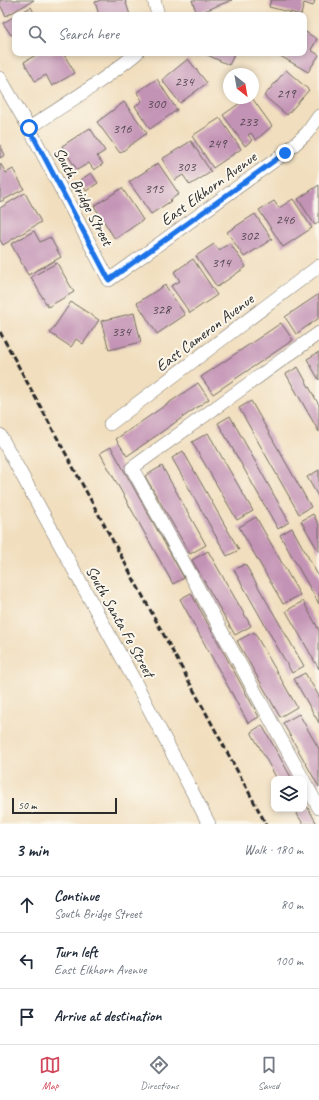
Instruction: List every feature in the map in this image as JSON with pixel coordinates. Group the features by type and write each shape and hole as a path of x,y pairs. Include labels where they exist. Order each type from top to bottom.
{"street":[{"path":"154,0 157,12"},
{"path":"29,128 120,68 134,56"},
{"name":"South Bridge Street","path":"0,78 29,128 109,280"},
{"name":"East Elkhorn Avenue","path":"109,280 285,153 307,133 319,116"},
{"name":"East Cameron Avenue","path":"110,424 319,266"},
{"path":"302,776 132,468 319,333"},
{"name":"South Santa Fe Street","path":"0,435 133,678 209,824"},
{"path":"307,786 319,808"}],"building":[{"path":"0,0 34,0 6,16 0,5"},
{"path":"101,0 125,0 129,12 98,12 95,2"},
{"path":"192,0 232,0 202,12 196,12"},
{"path":"271,0 315,0 313,6 304,3 302,12 289,12 269,7"},
{"path":"31,7 34,12 22,12"},
{"path":"12,18 12,34 11,35 3,23"},
{"path":"307,33 317,39 311,50 319,55 308,72 280,56 307,56"},
{"path":"34,56 65,56 75,73 52,86 46,75 35,81 24,62"},
{"path":"210,56 234,56 229,65"},
{"path":"188,59 207,83 180,103 162,80"},
{"path":"286,70 309,90 287,115 264,96"},
{"path":"157,79 177,110 150,129 135,106 142,101 137,92"},
{"path":"124,102 147,133 120,153 97,122"},
{"path":"239,104 256,104 272,126 256,140 251,133 248,135 252,140 245,146 223,115"},
{"path":"220,118 241,149 213,168 192,136"},
{"path":"90,128 105,151 97,156 103,164 94,170 89,163 77,170 62,146"},
{"path":"191,141 211,172 190,185 183,175 175,180 162,159"},
{"path":"0,145 5,155 0,158"},
{"path":"0,163 6,173 13,169 24,189 0,202"},
{"path":"158,163 179,194 151,214 129,182"},
{"path":"91,173 98,183 86,191 80,180"},
{"path":"319,185 319,222 315,225 298,199"},
{"path":"122,188 143,220 115,239 94,206"},
{"path":"25,193 41,222 3,245 0,240 0,208"},
{"path":"293,199 312,228 283,247 259,210 274,201 279,208"},
{"path":"255,214 272,239 244,257 227,232"},
{"path":"34,231 40,242 50,237 61,257 28,275 11,244"},
{"path":"230,243 246,267 217,287 196,256 214,244 219,250"},
{"path":"193,259 217,295 190,313 171,286 180,281 174,272"},
{"path":"57,263 74,292 48,307 31,277"},
{"path":"165,285 185,315 157,334 137,303"},
{"path":"319,294 319,318 296,334 285,317"},
{"path":"71,302 99,320 83,344 76,339 71,347 50,333"},
{"path":"134,313 141,342 109,350 101,321"},
{"path":"281,323 293,340 213,394 201,377"},
{"path":"319,352 319,380 307,359"},
{"path":"298,367 319,405 319,432 286,374"},
{"path":"198,383 209,399 127,456 116,439"},
{"path":"251,401 311,507 299,514 239,408"},
{"path":"230,416 289,522 278,529 218,423"},
{"path":"208,433 253,511 237,520 192,442"},
{"path":"111,447 184,578 173,584 100,453"},
{"path":"183,451 239,550 227,556 172,458"},
{"path":"162,466 206,545 190,554 145,476"},
{"path":"319,470 319,498 307,477"},
{"path":"313,514 319,525 319,552 301,521"},
{"path":"256,517 300,595 283,604 239,527"},
{"path":"292,528 319,577 319,604 280,535"},
{"path":"208,551 251,626 235,635 192,560"},
{"path":"245,564 304,666 292,673 234,570"},
{"path":"191,593 259,717 248,723 180,599"},
{"path":"303,601 319,630 319,669 286,611"},
{"path":"254,632 297,707 280,717 237,641"},
{"path":"305,673 319,696 319,723 294,679"},
{"path":"299,714 319,749 319,787 283,723"},
{"path":"262,725 290,776 275,776 251,732"},
{"path":"307,806 317,824 303,824 296,812 307,812"}],"railway":[{"path":"0,332 266,824"}],"route":[{"path":"29,128 109,280 285,153"}]}
